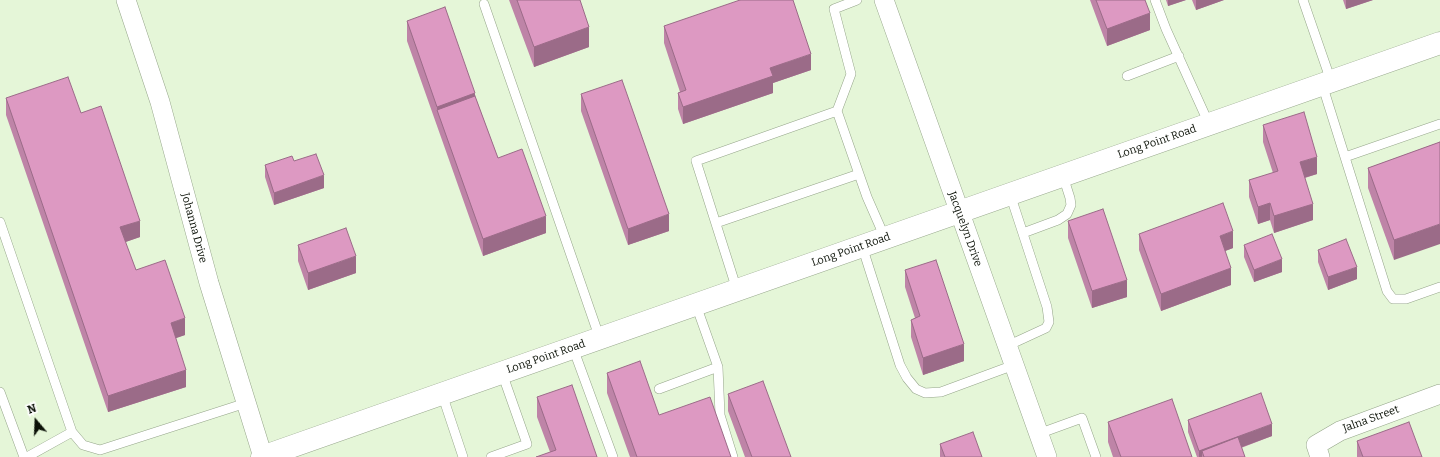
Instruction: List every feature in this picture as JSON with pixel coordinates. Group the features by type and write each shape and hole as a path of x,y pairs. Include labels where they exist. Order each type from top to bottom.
{"main road":[{"name":"Long Point Road","path":"258,457 263,457 502,372 600,339 1440,43"}],"street":[{"name":"Johanna Drive","path":"126,0 160,102 209,283 263,457"},
{"name":"Jacquelyn Drive","path":"884,0 1046,457"},
{"name":"Jalna Street","path":"1320,457 1316,445 1340,431 1440,394"}],"lane":[{"path":"857,0 834,9 851,74 837,111 867,197 885,238"},
{"path":"1155,0 1209,124"},
{"path":"1303,0 1327,83 1345,157 1387,291 1393,299 1406,299 1440,287"},
{"path":"484,4 600,339"},
{"path":"1127,76 1179,56"},
{"path":"737,290 696,161 837,111"},
{"path":"1345,157 1440,124"},
{"path":"716,223 859,174"},
{"path":"1023,233 1058,220 1067,214 1070,205 1070,198 1063,175"},
{"path":"1007,346 1046,328 1049,322 1047,307 1010,194"},
{"path":"0,222 72,432 83,445 101,454 246,403"},
{"path":"862,246 900,365 907,378 916,389 926,393 941,392 1014,365"},
{"path":"696,305 718,367 720,415 733,457"},
{"path":"573,348 613,457"},
{"path":"659,389 718,367"},
{"path":"492,457 527,444 502,372"},
{"path":"0,392 26,457 72,432"},
{"path":"442,394 462,457"},
{"path":"1038,434 1082,418 1096,457"}],"building":[{"path":"517,0 580,0 589,27 534,47"},
{"path":"740,0 793,0 811,54 770,68 773,76 683,107 678,93 686,90 664,26"},
{"path":"1096,0 1145,0 1150,13 1107,29"},
{"path":"445,7 475,93 437,107 407,21"},
{"path":"68,77 81,113 101,106 140,221 120,227 136,270 165,260 185,318 171,323 186,370 108,396 6,98"},
{"path":"622,80 669,214 628,229 581,94"},
{"path":"475,96 498,158 522,149 546,216 483,239 437,110"},
{"path":"1304,112 1317,157 1300,162 1313,204 1274,216 1270,203 1258,207 1249,180 1278,171 1263,125"},
{"path":"1440,142 1440,224 1394,240 1368,168"},
{"path":"316,154 324,175 274,193 265,165 292,156 294,161"},
{"path":"1223,203 1233,231 1220,236 1231,268 1161,294 1139,234"},
{"path":"1103,209 1127,280 1092,291 1068,221"},
{"path":"346,228 356,256 308,273 298,245"},
{"path":"1272,234 1282,259 1254,270 1244,245"},
{"path":"1346,239 1357,267 1328,277 1318,250"},
{"path":"936,260 964,344 923,358 911,320 920,316 905,270"},
{"path":"640,361 659,415 710,397 731,457 637,457 607,373"},
{"path":"763,381 791,457 752,457 728,394"},
{"path":"572,385 597,457 536,457 556,450 537,397"},
{"path":"1261,393 1272,424 1199,451 1188,420"},
{"path":"1172,399 1192,457 1121,457 1108,422"},
{"path":"1409,422 1422,457 1363,457 1357,441"},
{"path":"973,432 982,457 945,457 940,444"},
{"path":"1238,437 1245,457 1204,457 1202,451"}]}
